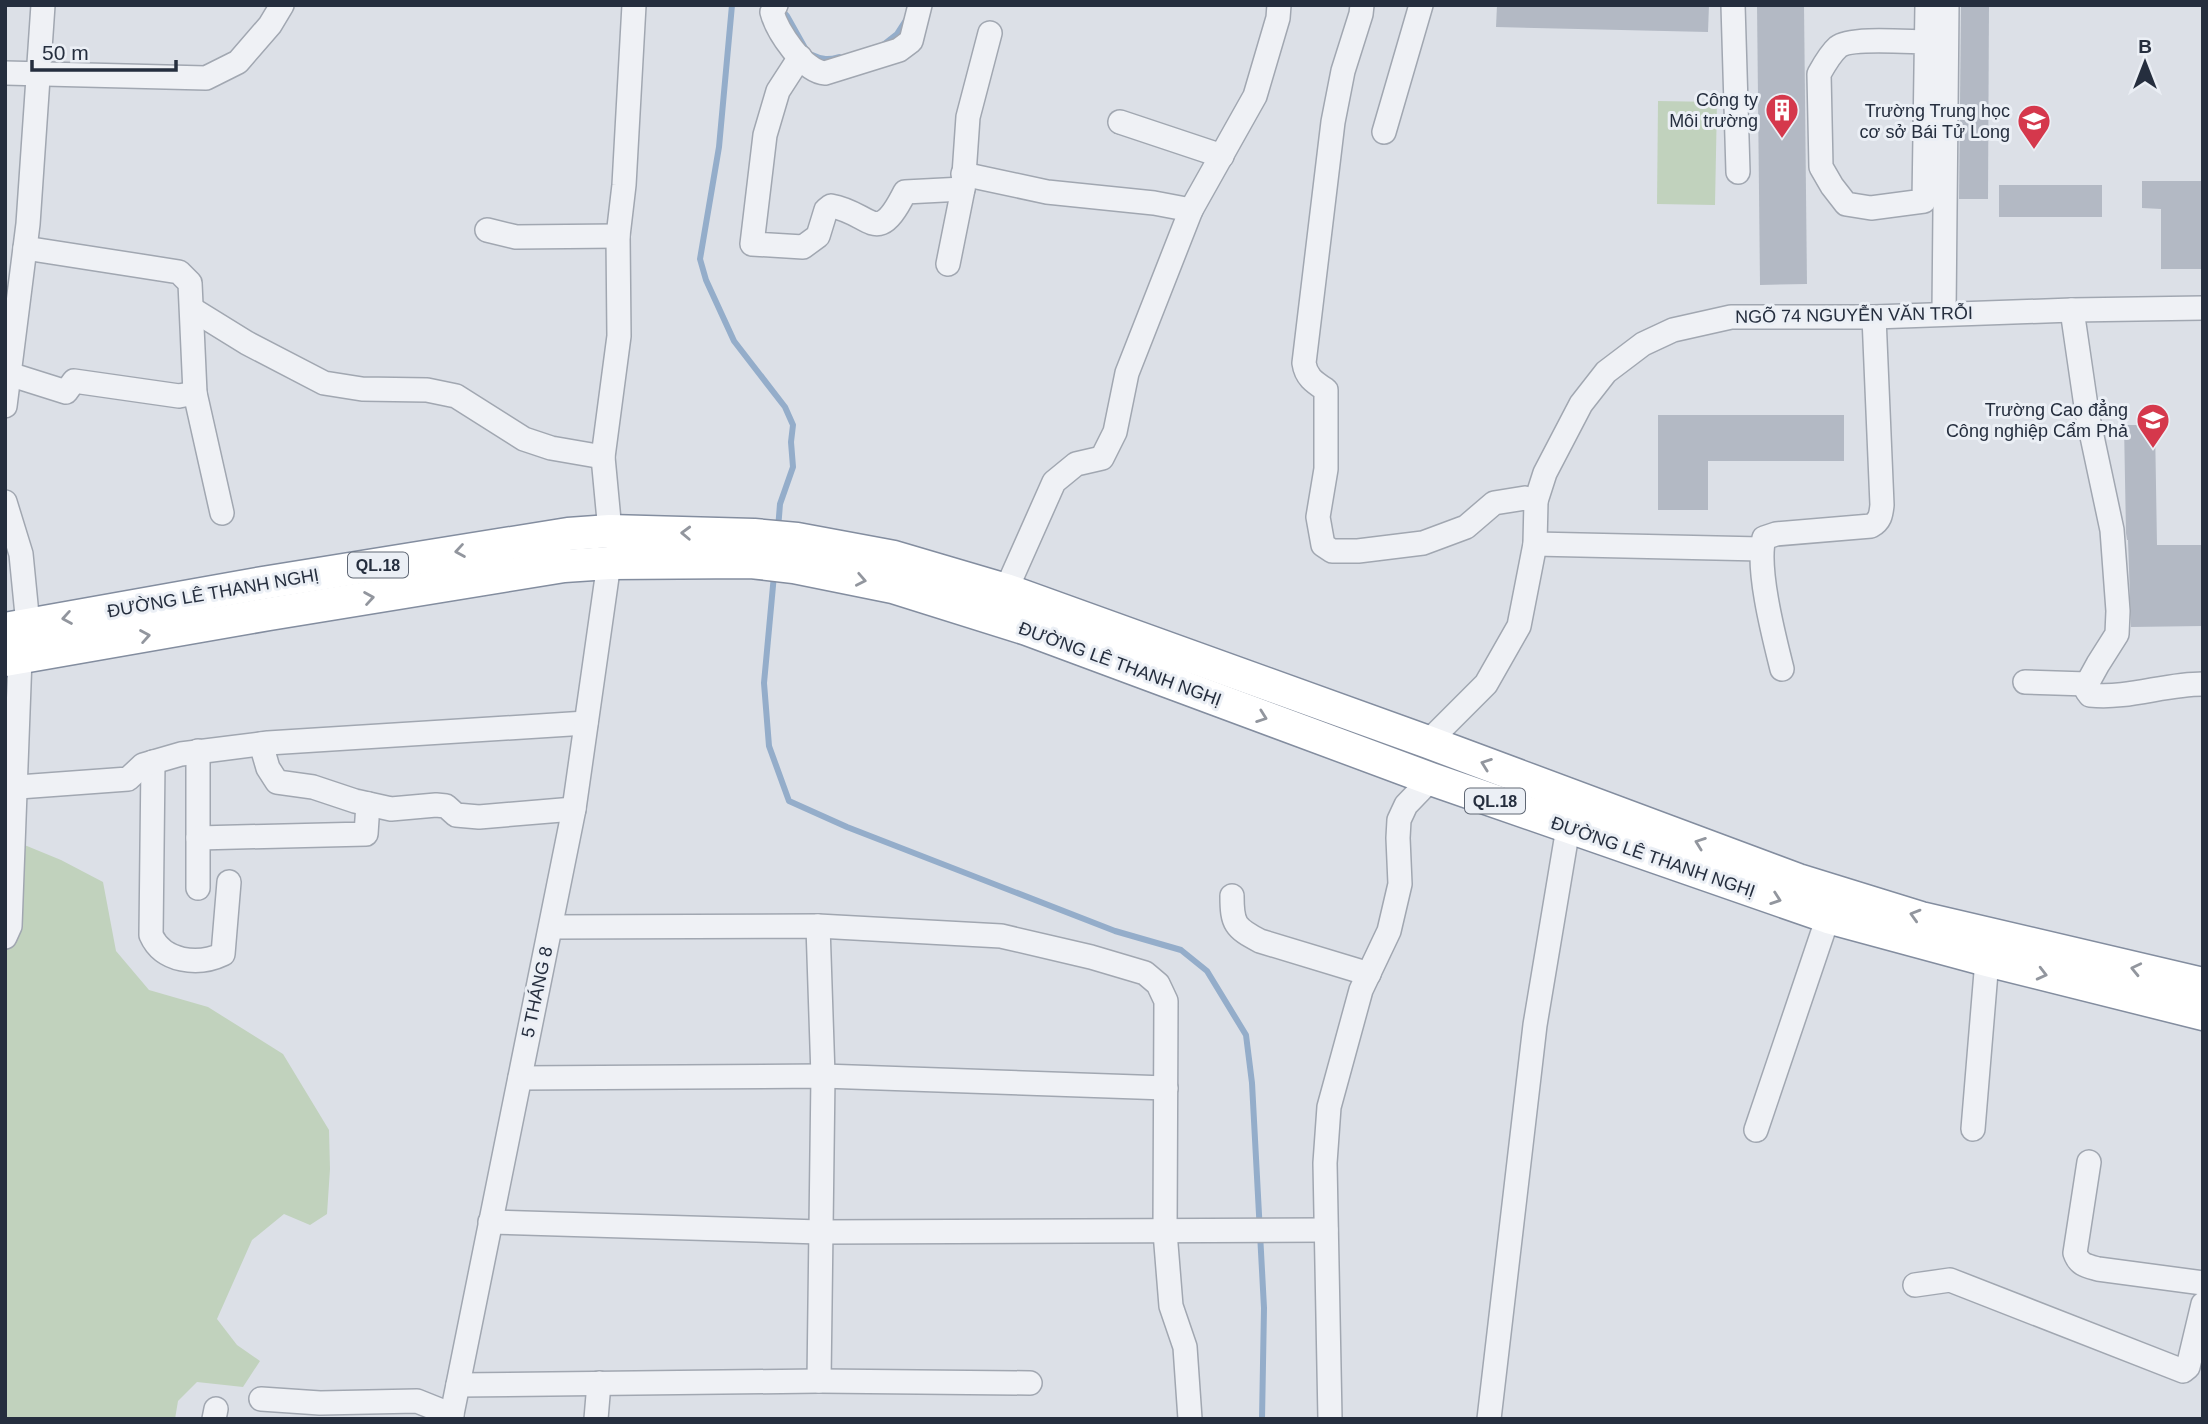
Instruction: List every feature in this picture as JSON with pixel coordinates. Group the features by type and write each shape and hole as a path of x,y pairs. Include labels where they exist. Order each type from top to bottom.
{"highway":[{"name":"ĐƯỜNG LÊ THANH NGHỊ","path":"13,659 266,599 568,534 610,531 753,549"},
{"name":"ĐƯỜNG LÊ THANH NGHỊ","path":"17,627 564,566 753,549"},
{"name":"QL.18","path":"753,549 796,553"},
{"name":"ĐƯỜNG LÊ THANH NGHỊ","path":"796,553 894,557 1006,590 1811,883 1922,918 2203,984"},
{"name":"ĐƯỜNG LÊ THANH NGHỊ","path":"796,553 1027,629 1431,779 1828,917 2203,1014"},
{"path":"1175,685 1187,656"}],"street":[{"path":"5,406 25,248 43,5"},
{"path":"5,73 206,78 238,62 270,25 282,5"},
{"path":"610,531 603,457 619,336 618,236 624,185 634,5"},
{"path":"774,9 774,19 800,57 811,69 825,73 899,50 911,41 919,5"},
{"path":"1006,590 1054,482 1076,464 1102,458 1115,432 1126,373 1191,210 1255,96 1278,18 1279,5"},
{"path":"1362,5 1343,71 1333,122 1304,363 1305,372 1326,390 1326,469 1318,517 1323,545 1332,551 1358,551 1423,543 1466,527 1494,503 1525,498 1536,501"},
{"path":"1384,132 1422,5"},
{"path":"1733,5 1738,172"},
{"path":"1927,5 1927,42 1924,201 1871,208 1846,204 1821,167 1819,74 1840,45 1853,41 1927,42"},
{"path":"1944,313 1947,5"},
{"path":"948,264 963,182 968,117 990,33"},
{"path":"800,57 778,91 765,135 752,244 803,247 818,236 826,210 831,206 872,224 881,225 900,205 905,192 963,182 1154,203 1191,210"},
{"path":"1120,122 1222,156"},
{"path":"487,230 516,237 618,236"},
{"path":"25,248 179,272 190,283 195,393 222,513"},
{"name":"NGÕ 74 NGUYỄN VĂN TRỖI","path":"1429,742 1486,684 1519,626 1535,544 1536,501 1545,473 1580,404 1606,372 1643,344 1673,330 1731,317 1874,317 2203,308"},
{"path":"192,309 247,343 324,383 362,388 427,390 456,396 524,439 551,448 603,457"},
{"path":"2072,310 2087,413 2112,530 2118,611 2117,634 2087,684 2087,691 2090,695 2126,695 2185,684 2203,684"},
{"path":"1782,669 1768,604 1761,548 1764,538 1776,534 1871,526 1877,523 1881,516 1874,317"},
{"path":"9,374 66,392 74,381 179,396 195,393"},
{"path":"6,507 21,554 17,627"},
{"path":"1535,544 1761,548"},
{"name":"5 THÁNG 8","path":"451,1417 574,809 609,564"},
{"path":"5,937 10,926 13,659"},
{"path":"2025,682 2087,684"},
{"path":"10,788 128,779 143,765 198,751 261,744 586,723"},
{"path":"261,744 268,768 277,782 313,787 391,809 446,806 456,815 480,817 574,809"},
{"path":"198,751 198,888"},
{"path":"153,762 151,935 156,946 171,957 197,960 223,954 229,882"},
{"path":"1330,1419 1316,1230 1329,1107 1361,990 1389,931 1400,884 1399,820 1406,805 1431,779"},
{"path":"198,838 366,834 368,804"},
{"path":"1489,1419 1535,1025 1568,828"},
{"path":"1231,896 1235,925 1244,933 1259,941 1369,974"},
{"path":"1756,1130 1828,917"},
{"path":"551,928 818,926 1001,936 1145,973 1158,984 1166,1001 1165,1232 1171,1306 1185,1347 1190,1419"},
{"path":"818,926 823,1076 819,1381"},
{"path":"1973,1129 1987,960"},
{"path":"520,1078 823,1076 1166,1088"},
{"path":"2089,1162 2075,1253 2078,1260 2098,1269 2203,1283"},
{"path":"490,1222 820,1232 1316,1230"},
{"path":"1915,1285 1950,1280 2183,1371 2188,1367 2203,1304"},
{"path":"458,1385 819,1381 1030,1383"},
{"path":"596,1419 599,1383"},
{"path":"261,1399 320,1403 417,1401 451,1417"}],"green space":[{"path":"1658,101 1717,102 1715,205 1657,204"},
{"path":"5,837 61,860 103,882 116,951 149,990 208,1007 283,1054 329,1130 327,1214 310,1225 284,1214 252,1240 217,1319 237,1345 260,1361 243,1387 197,1382 178,1401 175,1419 5,1419"}],"building":[{"path":"1497,5 1709,5 1708,32 1496,27"},
{"path":"1757,5 1804,5 1807,284 1760,285"},
{"path":"1961,5 1989,5 1988,199 1959,199"},
{"path":"2142,181 2203,181 2203,269 2161,269 2161,209 2142,208"},
{"path":"1999,185 2102,185 2102,217 1999,217"},
{"path":"1658,415 1844,415 1844,461 1708,461 1708,510 1658,510"},
{"path":"2124,425 2155,425 2157,545 2203,545 2203,626 2131,627"}],"waterway":[{"path":"732,5 719,147 700,259 706,280 734,341 785,407 793,425 793,467 780,504 778,529"},
{"path":"779,7 805,48"},
{"path":"883,45 897,34 906,20"},
{"path":"812,55 826,59 839,57"},
{"path":"774,575 764,683 769,746 789,801 847,827 1115,931 1181,950 1207,971 1246,1035 1252,1083 1264,1308 1262,1419"}],"place":[{"name":"Công ty Môi trường","path":"1782,140"},
{"name":"Trường Trung học cơ sở Bái Tử Long","path":"2034,151"},
{"name":"Trường Cao đẳng Công nghiệp Cẩm Phả","path":"2153,450"}]}
